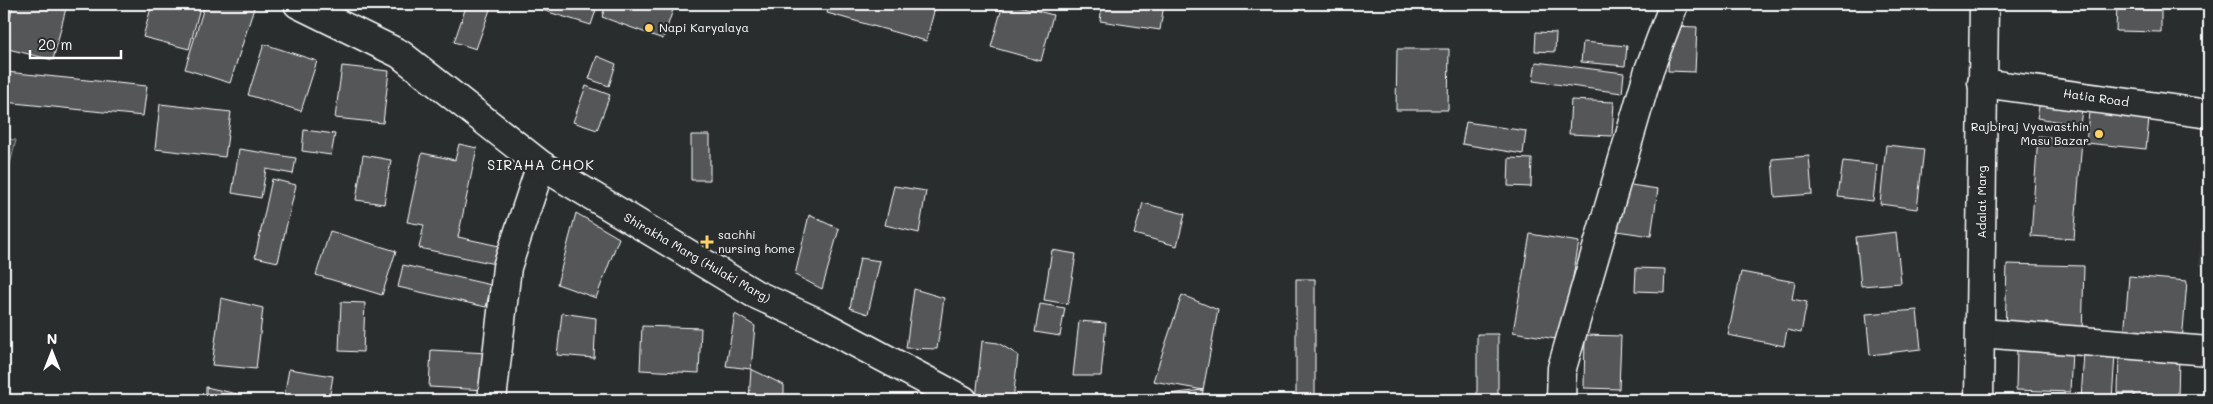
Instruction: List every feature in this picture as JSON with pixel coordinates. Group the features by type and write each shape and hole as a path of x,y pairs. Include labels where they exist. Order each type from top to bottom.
{"main road":[{"name":"Shirakha Marg (Hulaki Marg)","path":"298,4 400,54 541,165 755,294 819,323 963,400"},
{"path":"1561,400 1562,368 1649,70 1674,4"},
{"name":"Adalat Marg","path":"1979,400 1984,4"},
{"name":"Hatia Road","path":"1982,83 2209,114"},
{"path":"492,400 507,267 541,165"},
{"path":"1981,333 2209,351"}],"shaded area":[{"path":"2209,78 2209,267 2199,266"},
{"path":"4,139 16,140 4,188"}],"building":[{"path":"13,4 67,4 53,60 4,48"},
{"path":"152,4 201,4 189,49 143,37"},
{"path":"205,4 255,5 230,83 185,69"},
{"path":"467,4 492,4 476,49 454,42"},
{"path":"536,4 598,4 591,25 535,8"},
{"name":"Napi Karyalaya","path":"606,4 675,4 663,39 602,17"},
{"path":"829,4 919,4 935,8 926,41 827,13"},
{"path":"1003,4 1012,4 1053,15 1041,61 991,47"},
{"path":"1102,4 1164,4 1160,30 1100,21"},
{"path":"1767,4 1842,4 1842,9 1768,7"},
{"path":"2117,4 2161,4 2161,32 2116,31"},
{"path":"1670,26 1697,27 1695,72 1668,71"},
{"path":"1536,32 1556,33 1555,52 1535,51"},
{"path":"1583,42 1627,46 1625,66 1581,62"},
{"path":"264,44 317,61 301,111 248,95"},
{"path":"1397,49 1449,49 1448,110 1396,110"},
{"path":"597,56 616,64 609,86 589,79"},
{"path":"1536,62 1624,73 1622,93 1533,81"},
{"path":"342,66 389,71 383,123 335,118"},
{"path":"6,72 147,86 143,116 4,102"},
{"path":"586,86 610,95 597,130 573,122"},
{"path":"2041,95 2083,102 2080,125 2037,118"},
{"path":"1571,100 1614,102 1612,136 1569,134"},
{"path":"160,104 231,112 225,157 155,149"},
{"path":"2089,112 2149,118 2146,149 2086,143"},
{"path":"1466,122 1526,131 1523,154 1462,144"},
{"path":"304,130 335,134 331,155 302,151"},
{"path":"691,135 710,135 710,180 691,180"},
{"path":"2038,136 2082,140 2074,239 2031,236"},
{"path":"459,144 477,148 458,237 499,246 495,264 419,248 424,225 407,222 422,153 455,160"},
{"path":"1886,145 1924,149 1917,209 1880,204"},
{"path":"239,149 296,158 293,174 266,169 261,198 232,193"},
{"path":"363,155 391,160 384,204 356,200"},
{"path":"1809,156 1812,194 1775,197 1772,159"},
{"path":"1509,158 1532,159 1531,187 1508,186"},
{"path":"1843,161 1877,165 1873,201 1838,197"},
{"path":"272,179 296,185 278,262 255,257"},
{"path":"1624,184 1658,189 1651,236 1617,231"},
{"path":"894,186 926,191 919,233 885,225"},
{"path":"1143,203 1185,214 1177,246 1134,234"},
{"path":"576,213 619,238 596,298 557,284"},
{"path":"809,215 839,229 822,289 795,275"},
{"path":"330,231 396,251 382,295 316,275"},
{"path":"1896,232 1901,283 1861,286 1856,237"},
{"path":"1530,234 1579,242 1562,340 1513,332"},
{"path":"1052,250 1076,254 1068,304 1044,300"},
{"path":"860,258 880,261 868,314 850,308"},
{"path":"2007,264 2084,266 2082,336 2005,335"},
{"path":"403,265 491,285 486,307 398,287"},
{"path":"1636,268 1665,269 1664,292 1635,291"},
{"path":"1741,272 1795,282 1792,299 1807,302 1801,333 1787,330 1784,346 1728,335"},
{"path":"2129,276 2187,281 2182,342 2124,337"},
{"path":"1296,279 1315,279 1315,400 1296,400"},
{"path":"914,289 944,298 937,349 906,348"},
{"path":"1182,295 1218,310 1203,390 1153,381"},
{"path":"221,298 263,308 256,369 212,365"},
{"path":"341,302 365,303 363,352 339,351"},
{"path":"1040,304 1065,308 1060,336 1035,332"},
{"path":"1917,310 1921,349 1870,355 1866,314"},
{"path":"562,313 596,318 594,358 557,355"},
{"path":"735,314 755,326 751,369 726,366"},
{"path":"1079,321 1106,323 1101,376 1073,376"},
{"path":"642,326 701,328 699,373 640,370"},
{"path":"1477,334 1498,334 1498,400 1477,400"},
{"path":"1585,335 1621,336 1619,389 1584,388"},
{"path":"982,341 998,343 1018,355 1013,400 976,399"},
{"path":"2017,348 2072,350 2070,392 2016,390"},
{"path":"431,350 488,353 486,390 429,387"},
{"path":"2084,352 2115,354 2112,400 2081,400"},
{"path":"2119,353 2179,355 2178,400 2134,400 2134,393 2118,393"},
{"path":"289,369 333,376 329,400 306,400 284,397"},
{"path":"751,369 784,385 784,400 749,400"},
{"path":"206,387 237,394 236,400 206,400"},
{"path":"1203,390 1202,400 1151,400 1152,396"}],"place":[{"name":"Napi Karyalaya","path":"649,28"},
{"name":"Rajbiraj Vyawasthin Masu Bazar","path":"2099,134"},
{"name":"sachhi nursing home","path":"707,242"}],"district":[{"name":"SIRAHA CHOK","path":"541,165"}]}
